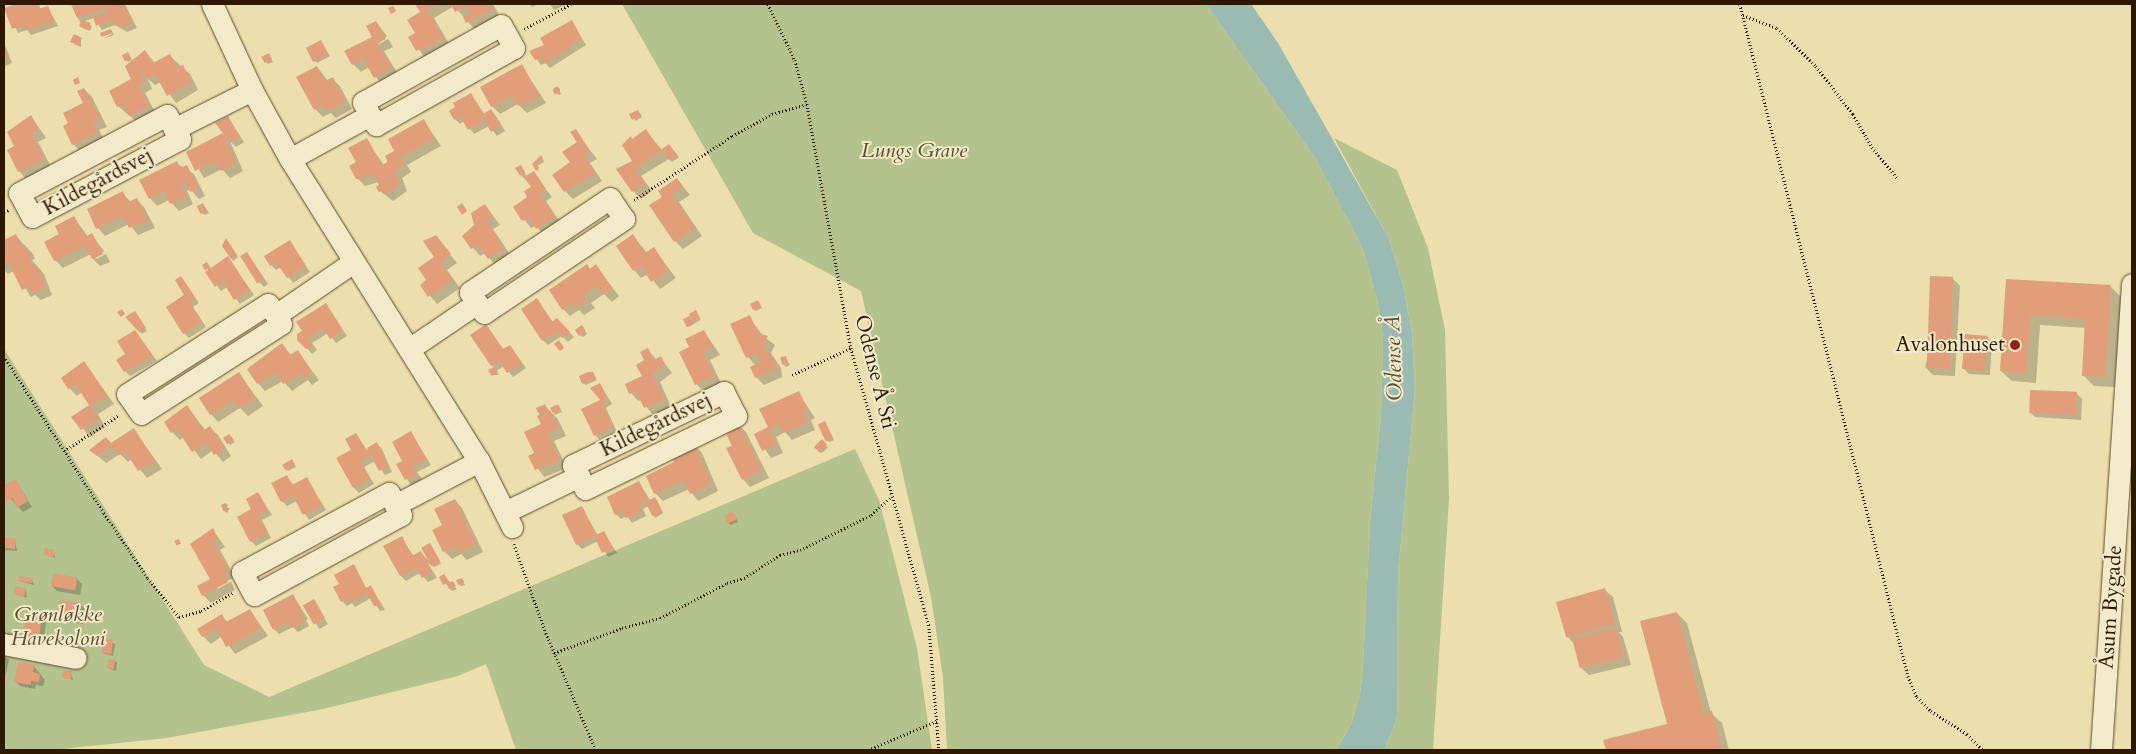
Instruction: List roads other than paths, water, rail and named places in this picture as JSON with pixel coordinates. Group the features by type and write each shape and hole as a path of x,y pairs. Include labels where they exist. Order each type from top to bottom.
{"street":[{"path":"212,4 252,90 290,160 352,263 409,349 478,461 396,505 389,493 242,572 248,584"},
{"path":"290,160 370,115 376,125 514,48 508,37"},
{"path":"174,129 252,90"},
{"name":"Kildegårdsvej","path":"167,116 174,129 180,139 32,217 19,193 167,116"},
{"path":"409,349 478,303 484,313 624,219 618,210"},
{"path":"134,405 127,394 268,304 276,315 352,263"},
{"name":"Åsum Bygade","path":"2101,750 2132,292"},
{"name":"Kildegårdsvej","path":"724,392 736,416 585,489 579,476 573,465 724,392"},
{"name":"Kildegårdsvej","path":"478,461 508,520 579,476"},
{"path":"4,644 76,658"}],"water":[{"name":"Odense Å","path":"1206,4 1251,4 1278,43 1388,237 1403,285 1412,334 1415,389 1398,573 1397,718 1384,750 1336,750 1351,725 1360,694 1363,666 1370,522 1381,416 1383,337 1377,299 1363,249 1316,159"}],"place":[{"name":"Avalonhuset","path":"2015,345"}],"park label":[{"name":"Lungs Grave","path":"914,151"},
{"name":"Grønløkke Havekoloni","path":"58,627"}]}
